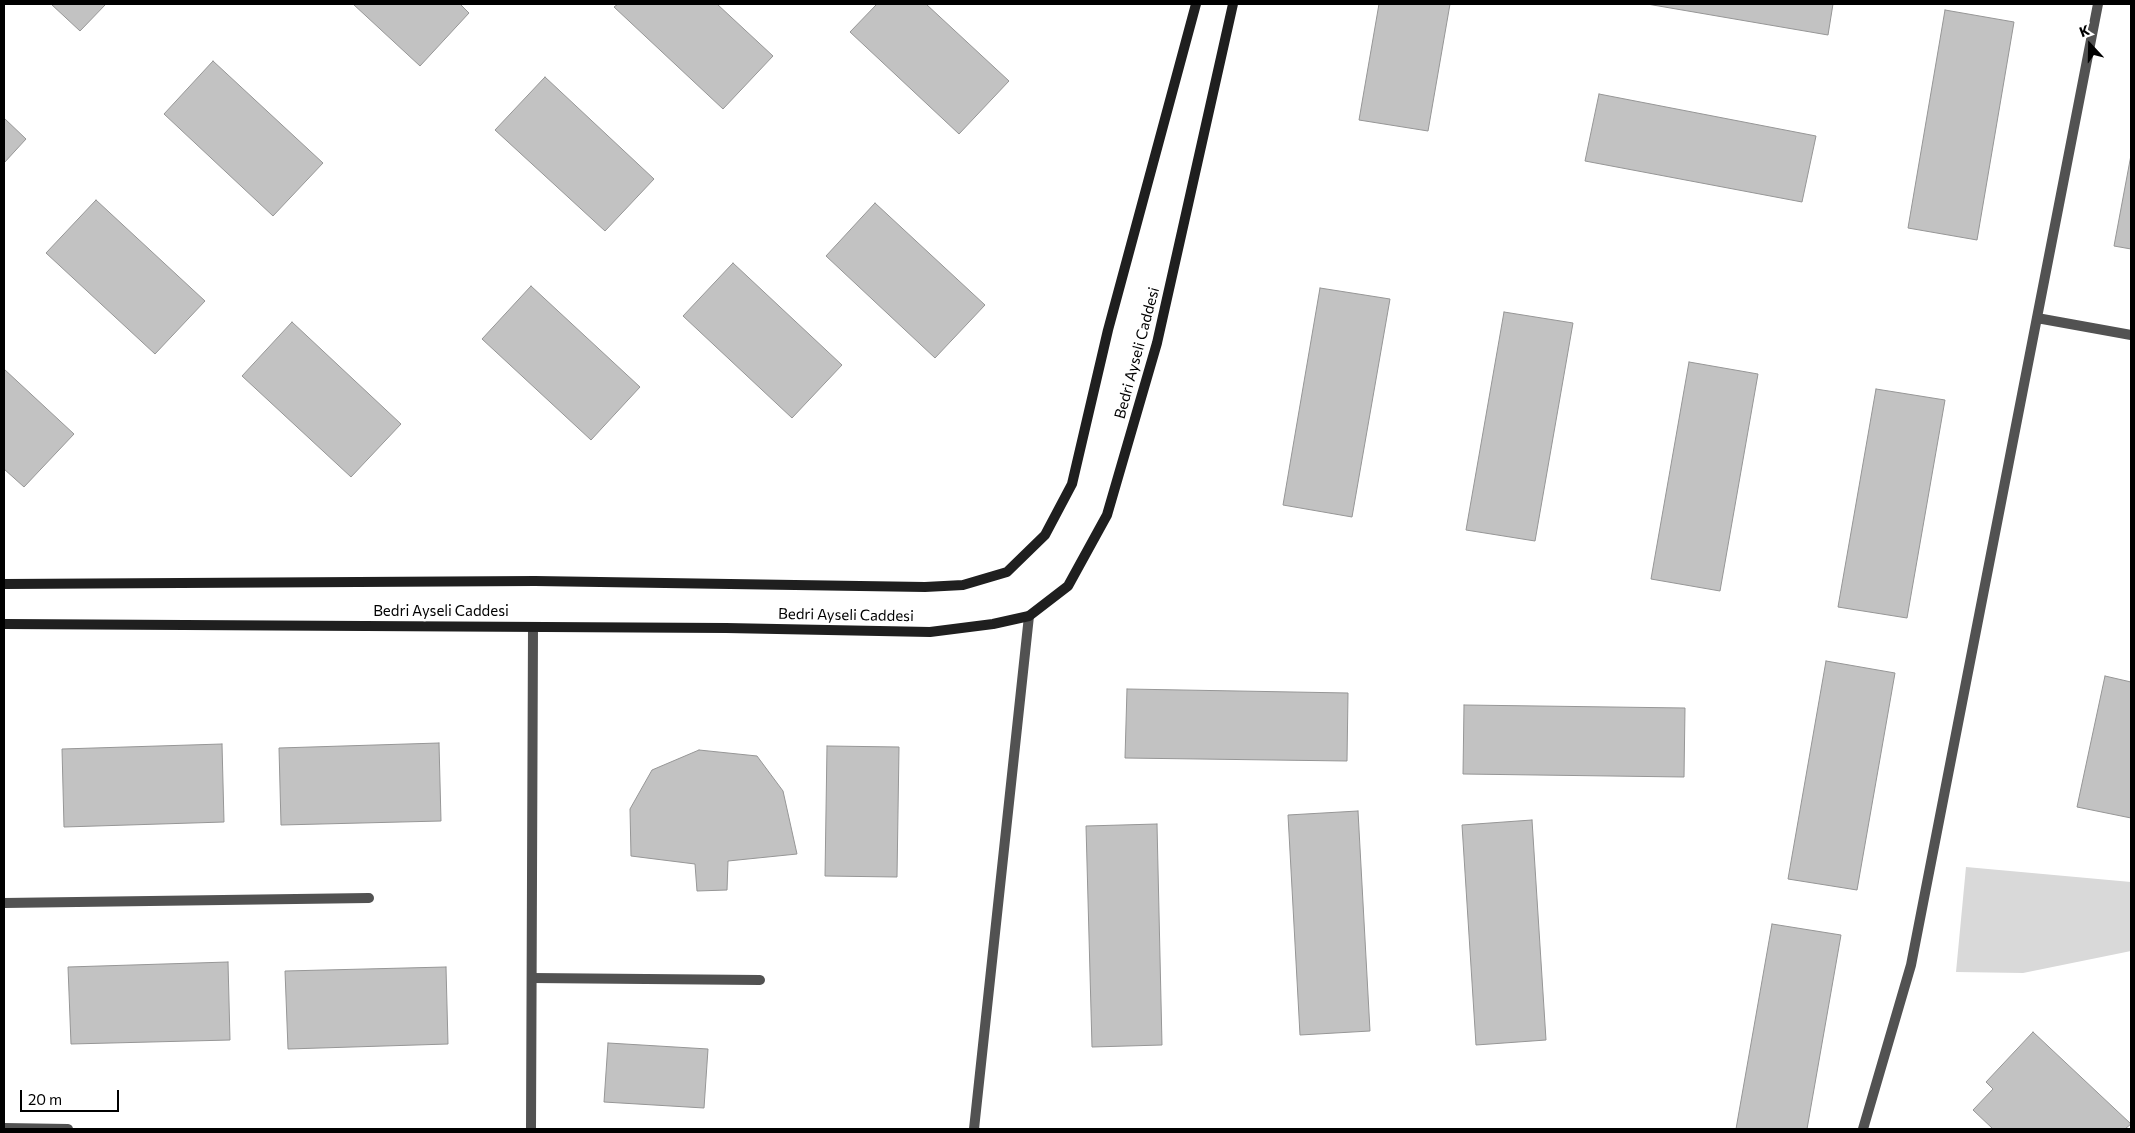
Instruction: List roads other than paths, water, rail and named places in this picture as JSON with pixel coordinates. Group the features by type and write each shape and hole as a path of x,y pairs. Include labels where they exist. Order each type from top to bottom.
{"main road":[{"name":"Bedri Ayseli Caddesi","path":"4,584 535,582 925,587 963,585 1007,572 1045,535 1072,484 1108,330 1196,4"},
{"name":"Bedri Ayseli Caddesi","path":"4,624 533,627 930,632 994,624 1029,616 1068,586 1107,516 1157,343 1232,4"}],"street":[{"path":"1863,1129 1911,965 2098,4"},
{"path":"2036,318 2131,335"},
{"path":"974,1129 1029,616"},
{"path":"531,1129 533,627"},
{"path":"4,902 368,898"},
{"path":"532,978 760,980"},
{"path":"4,1128 68,1129"}]}
